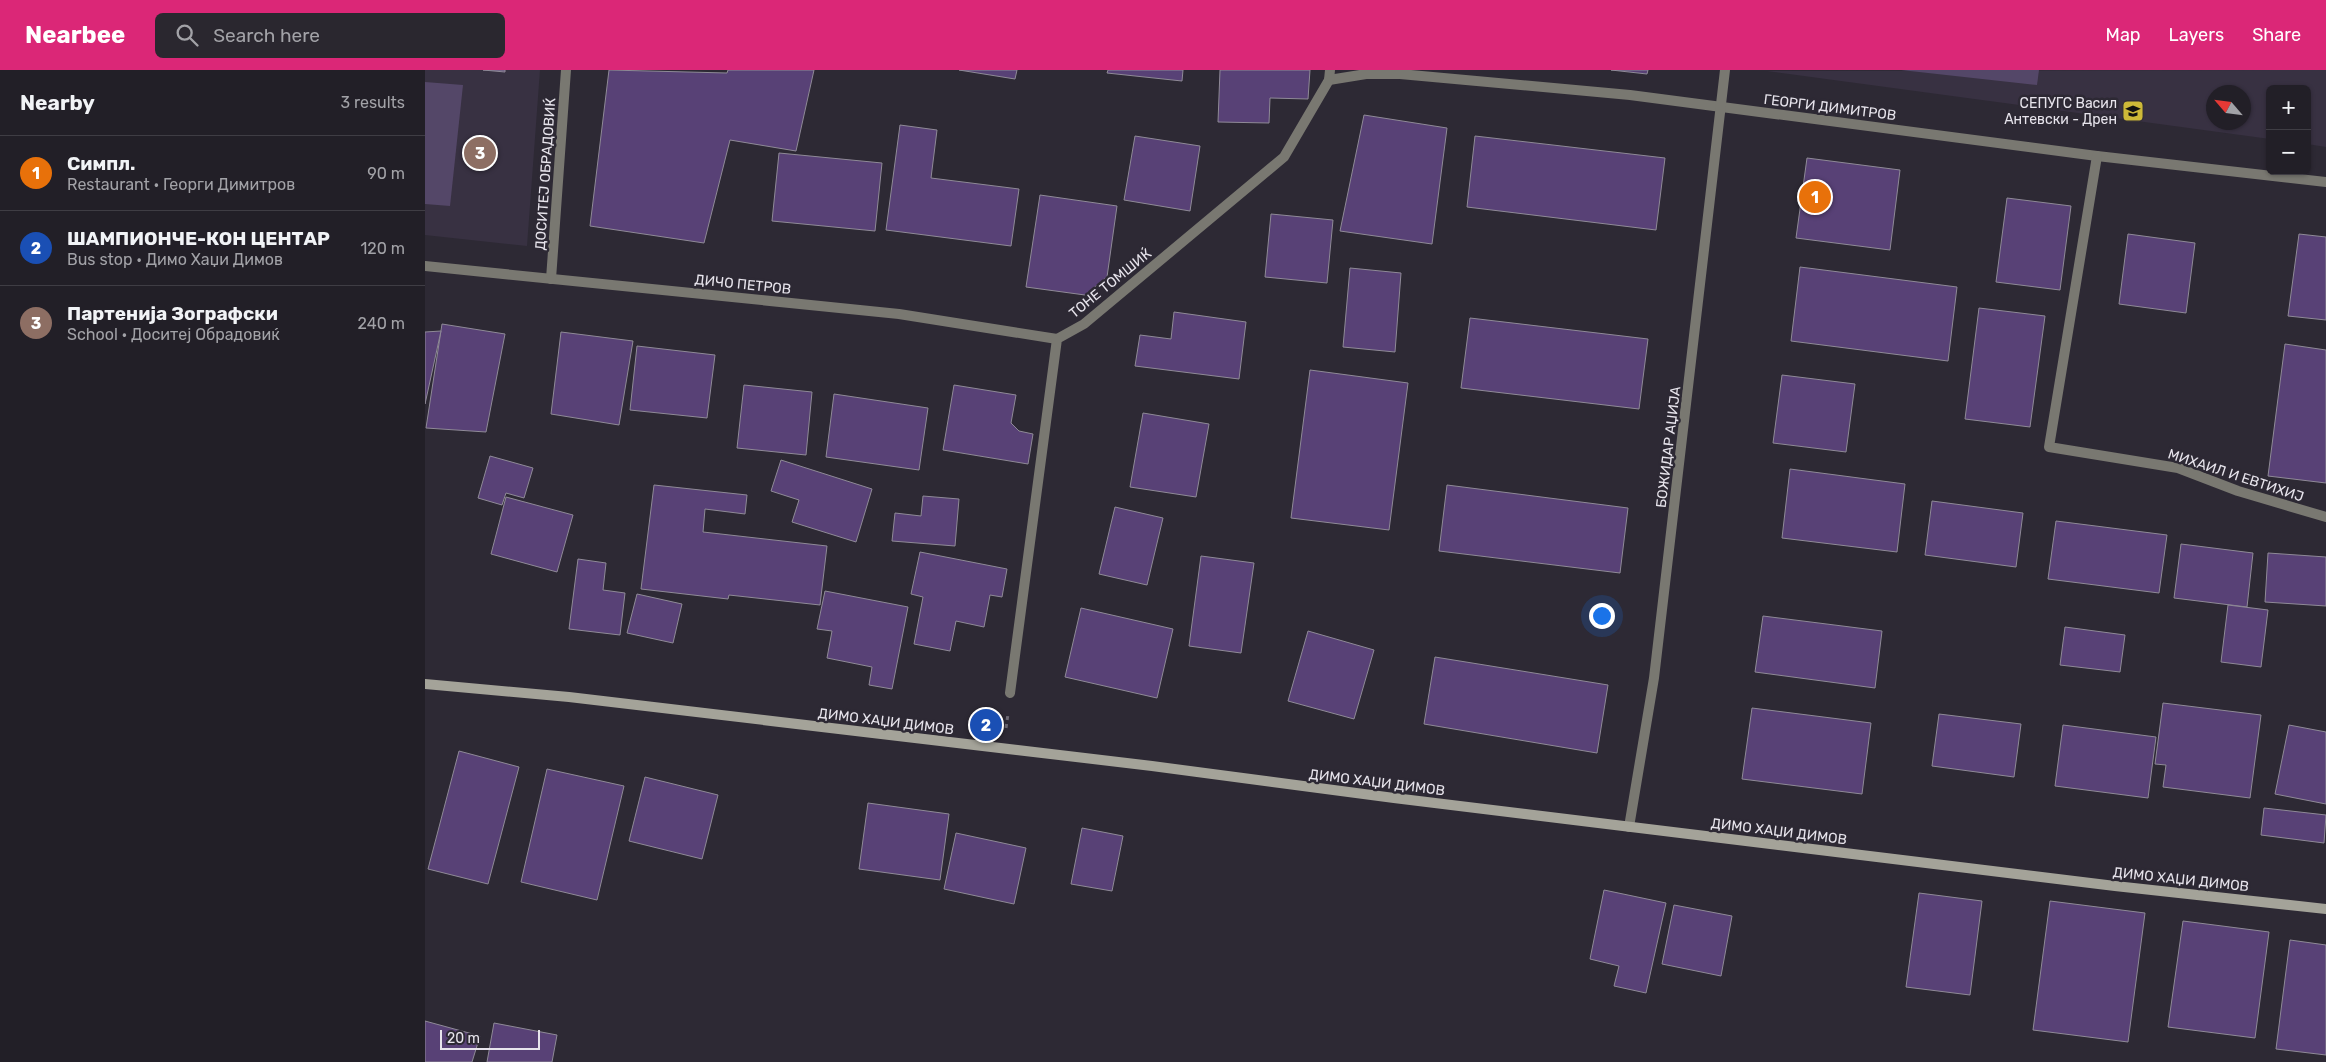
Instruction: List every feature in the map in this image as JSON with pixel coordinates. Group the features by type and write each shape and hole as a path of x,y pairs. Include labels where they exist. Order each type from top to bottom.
{"street":[{"name":"ДОСИТЕЈ ОБРАДОВИЌ","path":"551,279 566,70"},
{"name":"БОЖИДАР АЏИЈА","path":"1629,827 1654,678 1725,70"},
{"name":"ГЕОРГИ ДИМИТРОВ","path":"1330,75 1400,74 1630,95 2097,156 2326,182"},
{"name":"ТОНЕ ТОМШИЌ","path":"1057,338 1084,324 1284,157 1330,75"},
{"name":"МИХАИЛ И ЕВТИХИЈ","path":"2097,156 2049,447 2178,468 2238,491 2326,518"},
{"name":"ДИЧО ПЕТРОВ","path":"425,266 899,314 1057,338"},
{"path":"1010,694 1057,338"},
{"name":"ДИМО ХАЏИ ДИМОВ","path":"425,684 483,688 1142,765 1629,827 2115,886 2326,909"}],"shaded area":[{"path":"425,70 540,70 527,246 425,235"},
{"path":"1901,70 2039,70 2037,85"},
{"name":"СЕПУГС Васил Антевски - Дрен","path":"2326,70 2326,147 2311,145 2311,85 2266,85 2266,138 1767,71"},
{"path":"425,82 463,85 450,206 425,204"}],"building":[{"path":"483,70 505,70 505,72"},
{"path":"609,70 727,73 728,70 814,70 796,151 730,140 704,243 590,226"},
{"path":"959,70 1017,70 1015,79"},
{"path":"1108,70 1183,70 1182,81 1107,73"},
{"path":"1220,70 1310,70 1308,99 1270,98 1269,123 1218,122"},
{"path":"1611,70 1648,70 1647,74"},
{"path":"1364,115 1447,128 1432,244 1340,231"},
{"path":"900,125 937,130 931,178 1019,189 1011,246 886,230"},
{"path":"1135,136 1200,146 1190,211 1124,200"},
{"path":"1475,136 1665,158 1656,230 1467,207"},
{"path":"779,153 882,163 875,231 772,221"},
{"path":"1807,158 1900,170 1890,250 1796,238"},
{"path":"1040,195 1117,206 1107,277 1085,295 1026,287"},
{"path":"2007,198 2071,206 2060,290 1996,282"},
{"path":"1271,214 1333,220 1327,283 1265,277"},
{"path":"2128,234 2195,243 2186,313 2119,304"},
{"path":"2299,234 2326,237 2326,320 2288,316"},
{"path":"1800,267 1957,287 1948,361 1791,341"},
{"path":"1350,268 1401,273 1395,352 1343,347"},
{"path":"1979,308 2045,316 2030,427 1965,419"},
{"path":"1174,312 1246,322 1239,379 1135,366 1140,335 1171,339"},
{"path":"1470,318 1648,339 1639,409 1461,388"},
{"path":"442,324 505,334 486,432 426,428"},
{"path":"441,331 425,404 425,332"},
{"path":"561,332 633,341 619,425 551,414"},
{"path":"2285,344 2326,350 2326,483 2268,476"},
{"path":"637,346 715,355 707,418 630,410"},
{"path":"1310,370 1408,383 1389,530 1291,518"},
{"path":"1782,375 1855,384 1846,452 1773,443"},
{"path":"744,385 812,392 806,455 737,448"},
{"path":"954,385 1016,395 1011,423 1019,431 1033,434 1028,464 943,450"},
{"path":"834,394 928,408 919,470 826,457"},
{"path":"1143,413 1209,424 1196,497 1130,487"},
{"path":"490,456 533,468 524,498 506,493 502,505 478,498"},
{"path":"781,460 872,489 856,542 792,522 799,500 771,491"},
{"path":"1790,469 1905,484 1897,552 1782,538"},
{"path":"654,485 747,495 745,514 705,509 703,532 827,546 820,605 729,595 728,599 641,589"},
{"path":"1447,485 1628,508 1620,573 1439,551"},
{"path":"923,496 959,499 955,546 892,541 895,513 921,516"},
{"path":"506,497 573,515 557,572 491,554"},
{"path":"1932,501 2023,513 2016,567 1925,555"},
{"path":"1115,507 1163,518 1147,585 1099,574"},
{"path":"2056,521 2167,535 2159,593 2048,579"},
{"path":"2181,544 2253,553 2247,607 2174,598"},
{"path":"920,552 1007,569 1002,597 990,595 984,627 956,621 950,651 914,644 923,597 911,594"},
{"path":"2268,553 2326,557 2326,606 2265,602"},
{"path":"1201,556 1254,563 1241,653 1189,646"},
{"path":"578,559 606,563 603,590 625,593 620,635 569,629"},
{"path":"825,591 908,607 892,689 869,685 872,667 827,658 832,631 817,629"},
{"path":"637,594 682,604 673,643 627,633"},
{"path":"2228,605 2268,610 2261,667 2221,662"},
{"path":"1081,608 1173,629 1157,698 1065,677"},
{"path":"1763,616 1882,631 1875,688 1755,672"},
{"path":"2065,627 2125,635 2120,672 2060,665"},
{"path":"1308,631 1374,650 1354,719 1288,701"},
{"path":"1435,657 1608,685 1597,753 1424,724"},
{"path":"2163,703 2261,715 2250,798 2163,787 2166,765 2155,764"},
{"path":"1752,708 1871,723 1862,794 1742,779"},
{"path":"1939,714 2021,724 2014,777 1932,766"},
{"path":"2063,725 2156,737 2148,798 2055,786"},
{"path":"2289,725 2326,732 2326,804 2275,794"},
{"path":"459,751 519,767 488,884 428,869"},
{"path":"547,769 624,786 597,900 521,882"},
{"path":"645,777 718,795 702,859 629,841"},
{"path":"868,803 949,814 940,880 859,869"},
{"path":"2264,808 2326,815 2324,843 2261,835"},
{"path":"1082,828 1123,836 1112,891 1071,884"},
{"path":"956,833 1026,848 1014,904 944,889"},
{"path":"1604,890 1666,903 1646,993 1614,986 1619,966 1590,959"},
{"path":"1919,893 1982,901 1970,995 1906,987"},
{"path":"2050,901 2145,913 2128,1042 2033,1030"},
{"path":"1674,905 1732,916 1721,976 1662,964"},
{"path":"2183,921 2269,932 2255,1038 2168,1027"},
{"path":"2290,940 2326,945 2326,1055 2276,1049"},
{"path":"425,1021 480,1036 472,1062 425,1062"},
{"path":"494,1023 557,1035 552,1062 487,1062"}],"place":[{"name":"СЕПУГС Васил Антевски - Дрен","path":"2133,111"},
{"name":"Партенија Зографски","path":"480,153"},
{"name":"Симпл.","path":"1815,197"},
{"name":"ШАМПИОНЧЕ-КОН ЦЕНТАР","path":"986,725"}]}
